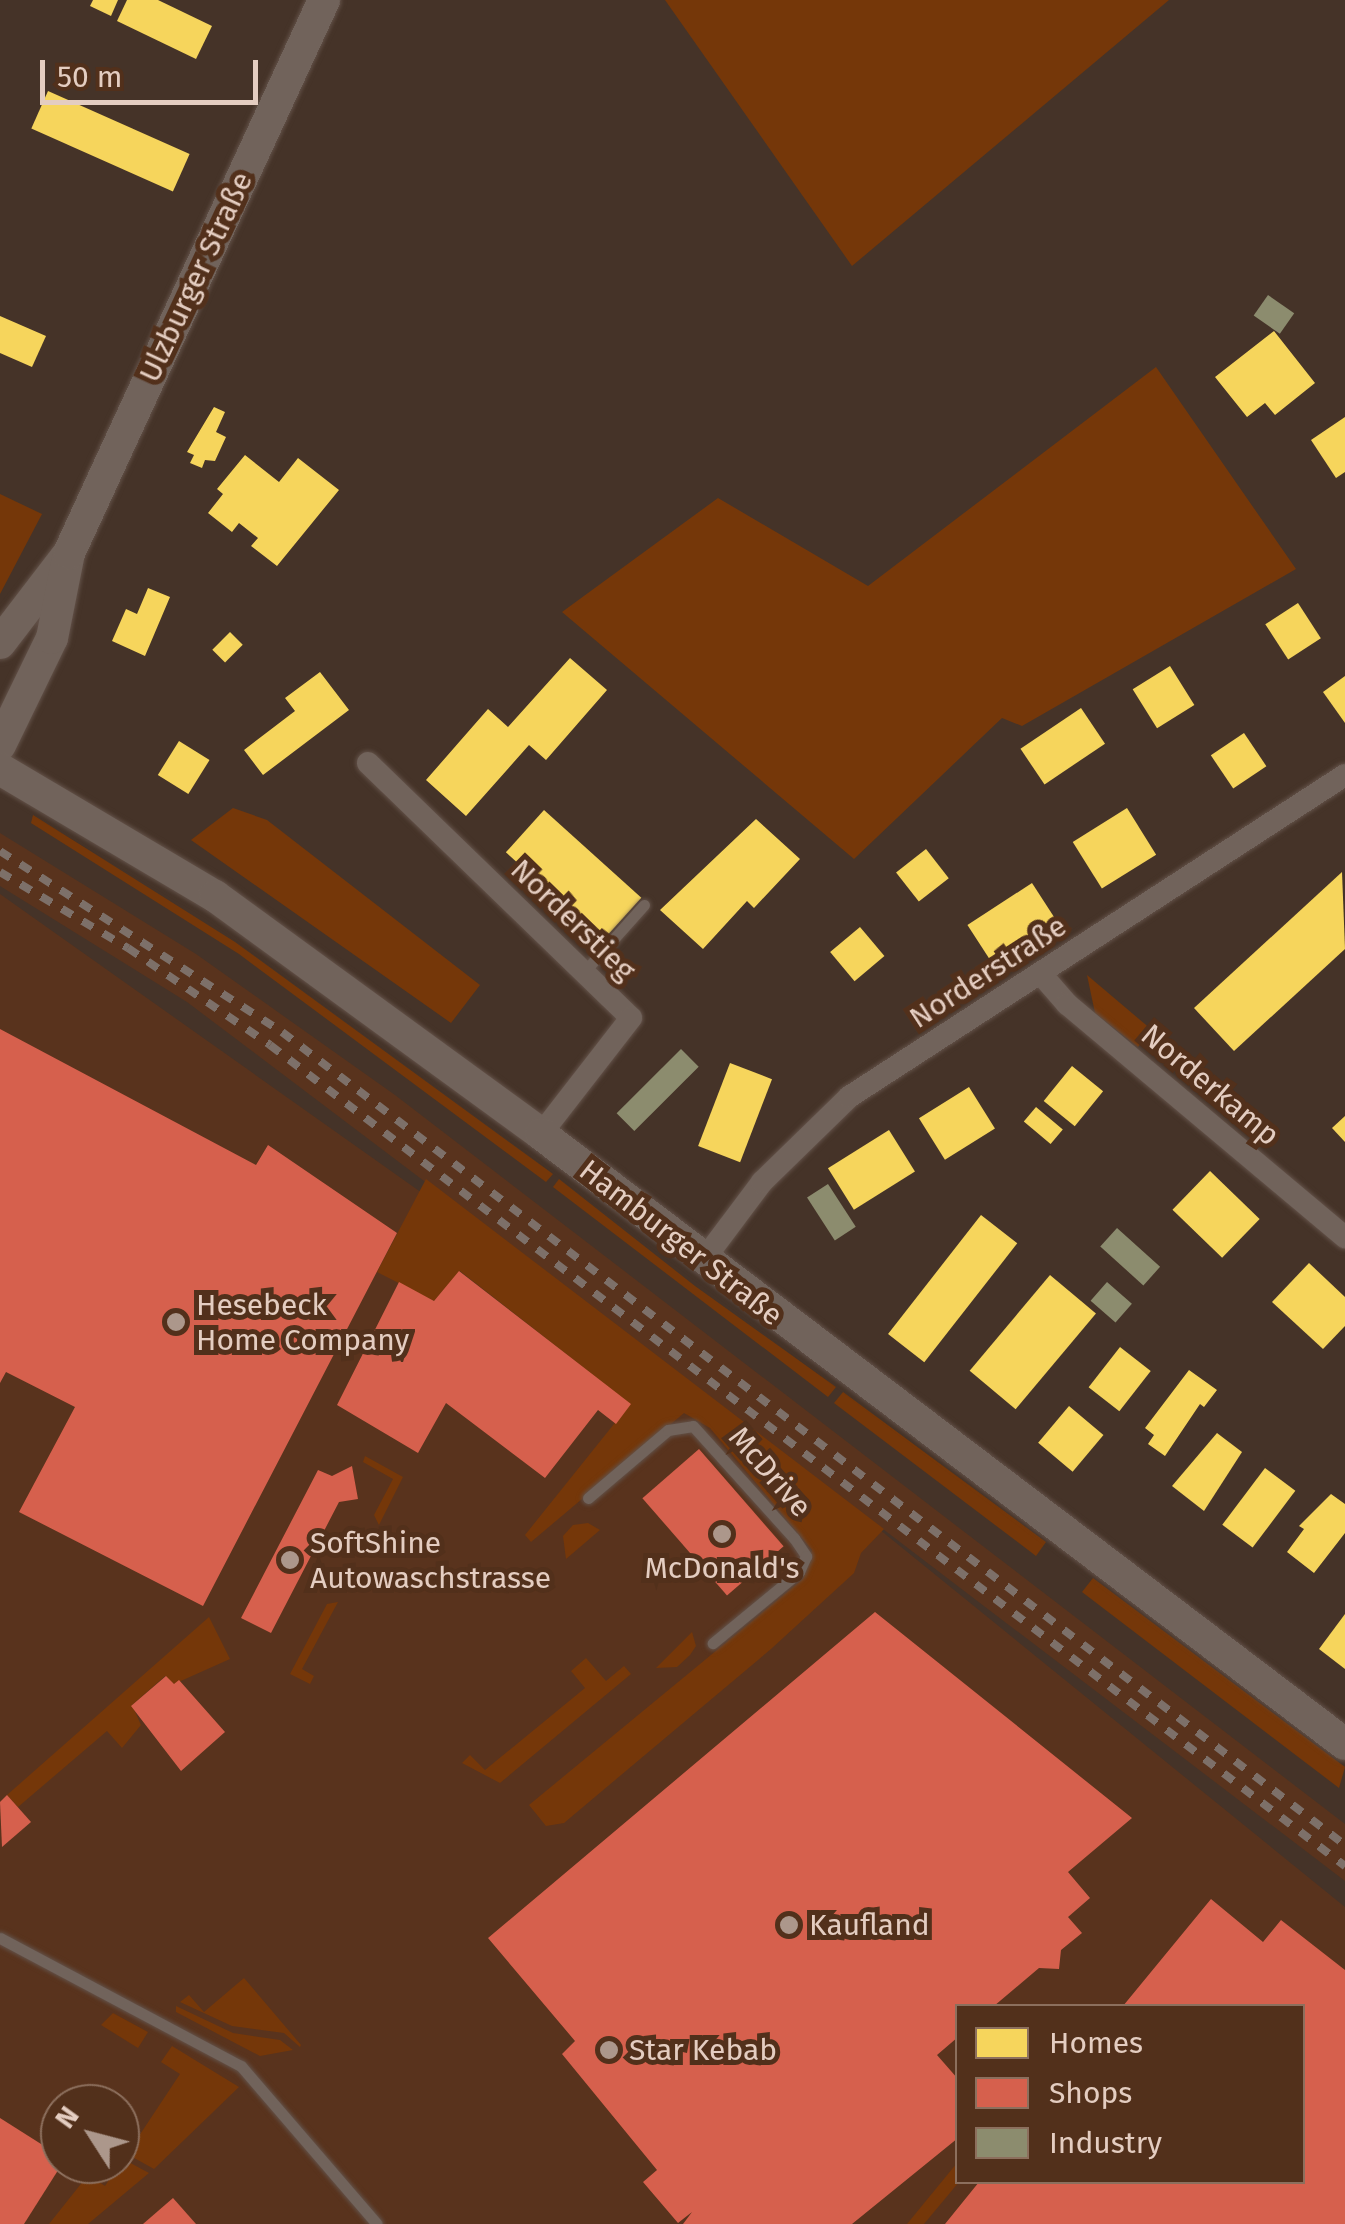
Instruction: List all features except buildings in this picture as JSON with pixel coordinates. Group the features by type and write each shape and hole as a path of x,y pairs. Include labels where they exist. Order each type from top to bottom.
{"main road":[{"name":"Ulzburger Straße","path":"0,643 69,553 324,0"},
{"name":"Ulzburger Straße","path":"0,746 52,638 69,553"},
{"name":"Hamburger Straße","path":"0,769 215,896 541,1134 702,1262 1345,1744"}],"street":[{"name":"Norderstieg","path":"368,764 631,1018 541,1134"},
{"name":"Norderstraße","path":"702,1262 762,1182 849,1097 1345,775"},
{"name":"Norderkamp","path":"1042,974 1067,1004 1345,1237"}],"lane":[{"path":"584,972 644,905"},
{"name":"McDrive","path":"588,1498 668,1430 693,1426 794,1538 806,1556 799,1572 713,1643"},
{"path":"0,1938 241,2066 377,2224"}],"shaded area":[{"path":"665,0 1169,0 852,266"},
{"path":"1156,367 1296,569 1022,726 1002,718 854,859 562,612 718,498 868,586"},
{"path":"0,494 42,514 0,594"},
{"path":"233,808 267,820 480,985 451,1023 191,840"},
{"path":"33,815 235,942 553,1174 546,1182 239,954 31,823"},
{"path":"0,833 196,954 395,1095 1345,1824 1345,1881 816,1478 1345,1907 1345,2224 0,2224 0,894 706,1394 187,1002 0,886"},
{"path":"1087,975 1152,1030 1138,1047 1095,1013"},
{"path":"426,1179 884,1529 861,1553 854,1573 771,1649 564,1823 546,1826 529,1805 803,1579 812,1550 710,1428 684,1413 531,1542 525,1535 630,1404 460,1271 434,1301 377,1272"},
{"path":"559,1179 695,1286 836,1387 828,1397 553,1187"},
{"path":"843,1392 1046,1542 1036,1556 834,1403"},
{"path":"365,1456 403,1477 379,1525 374,1515 393,1479 363,1462"},
{"path":"588,1523 600,1530 566,1559 563,1536 573,1525"},
{"path":"1093,1578 1345,1767 1339,1788 1082,1592"},
{"path":"338,1602 302,1669 314,1676 310,1684 290,1674 327,1604"},
{"path":"209,1617 230,1659 174,1684 165,1676 132,1705 141,1725 122,1748 107,1731 18,1807 7,1795"},
{"path":"692,1632 696,1646 690,1655 677,1667 656,1668"},
{"path":"586,1658 606,1681 624,1666 631,1674 500,1783 462,1763 470,1755 485,1770 585,1688 571,1671"},
{"path":"244,1978 300,2047 284,2033 232,2026 180,2002 189,1995 204,2012"},
{"path":"176,2006 233,2033 280,2040 293,2050 260,2056 176,2012"},
{"path":"113,2013 148,2032 138,2048 101,2025"},
{"path":"172,2046 239,2087 154,2169 140,2161 140,2134 180,2074 161,2062"},
{"path":"955,2165 957,2184 924,2224 907,2224"},
{"path":"81,2184 136,2184 88,2224 49,2224"}],"railway":[{"path":"0,851 282,1032 1345,1845"},
{"path":"0,872 128,948 270,1045 1345,1866"}],"place":[{"name":"Hesebeck Home Company","path":"176,1322"},
{"name":"McDonald's","path":"722,1534"},
{"name":"SoftShine Autowaschstrasse","path":"290,1560"},
{"name":"Kaufland","path":"789,1925"},
{"name":"Star Kebab","path":"609,2050"}]}
